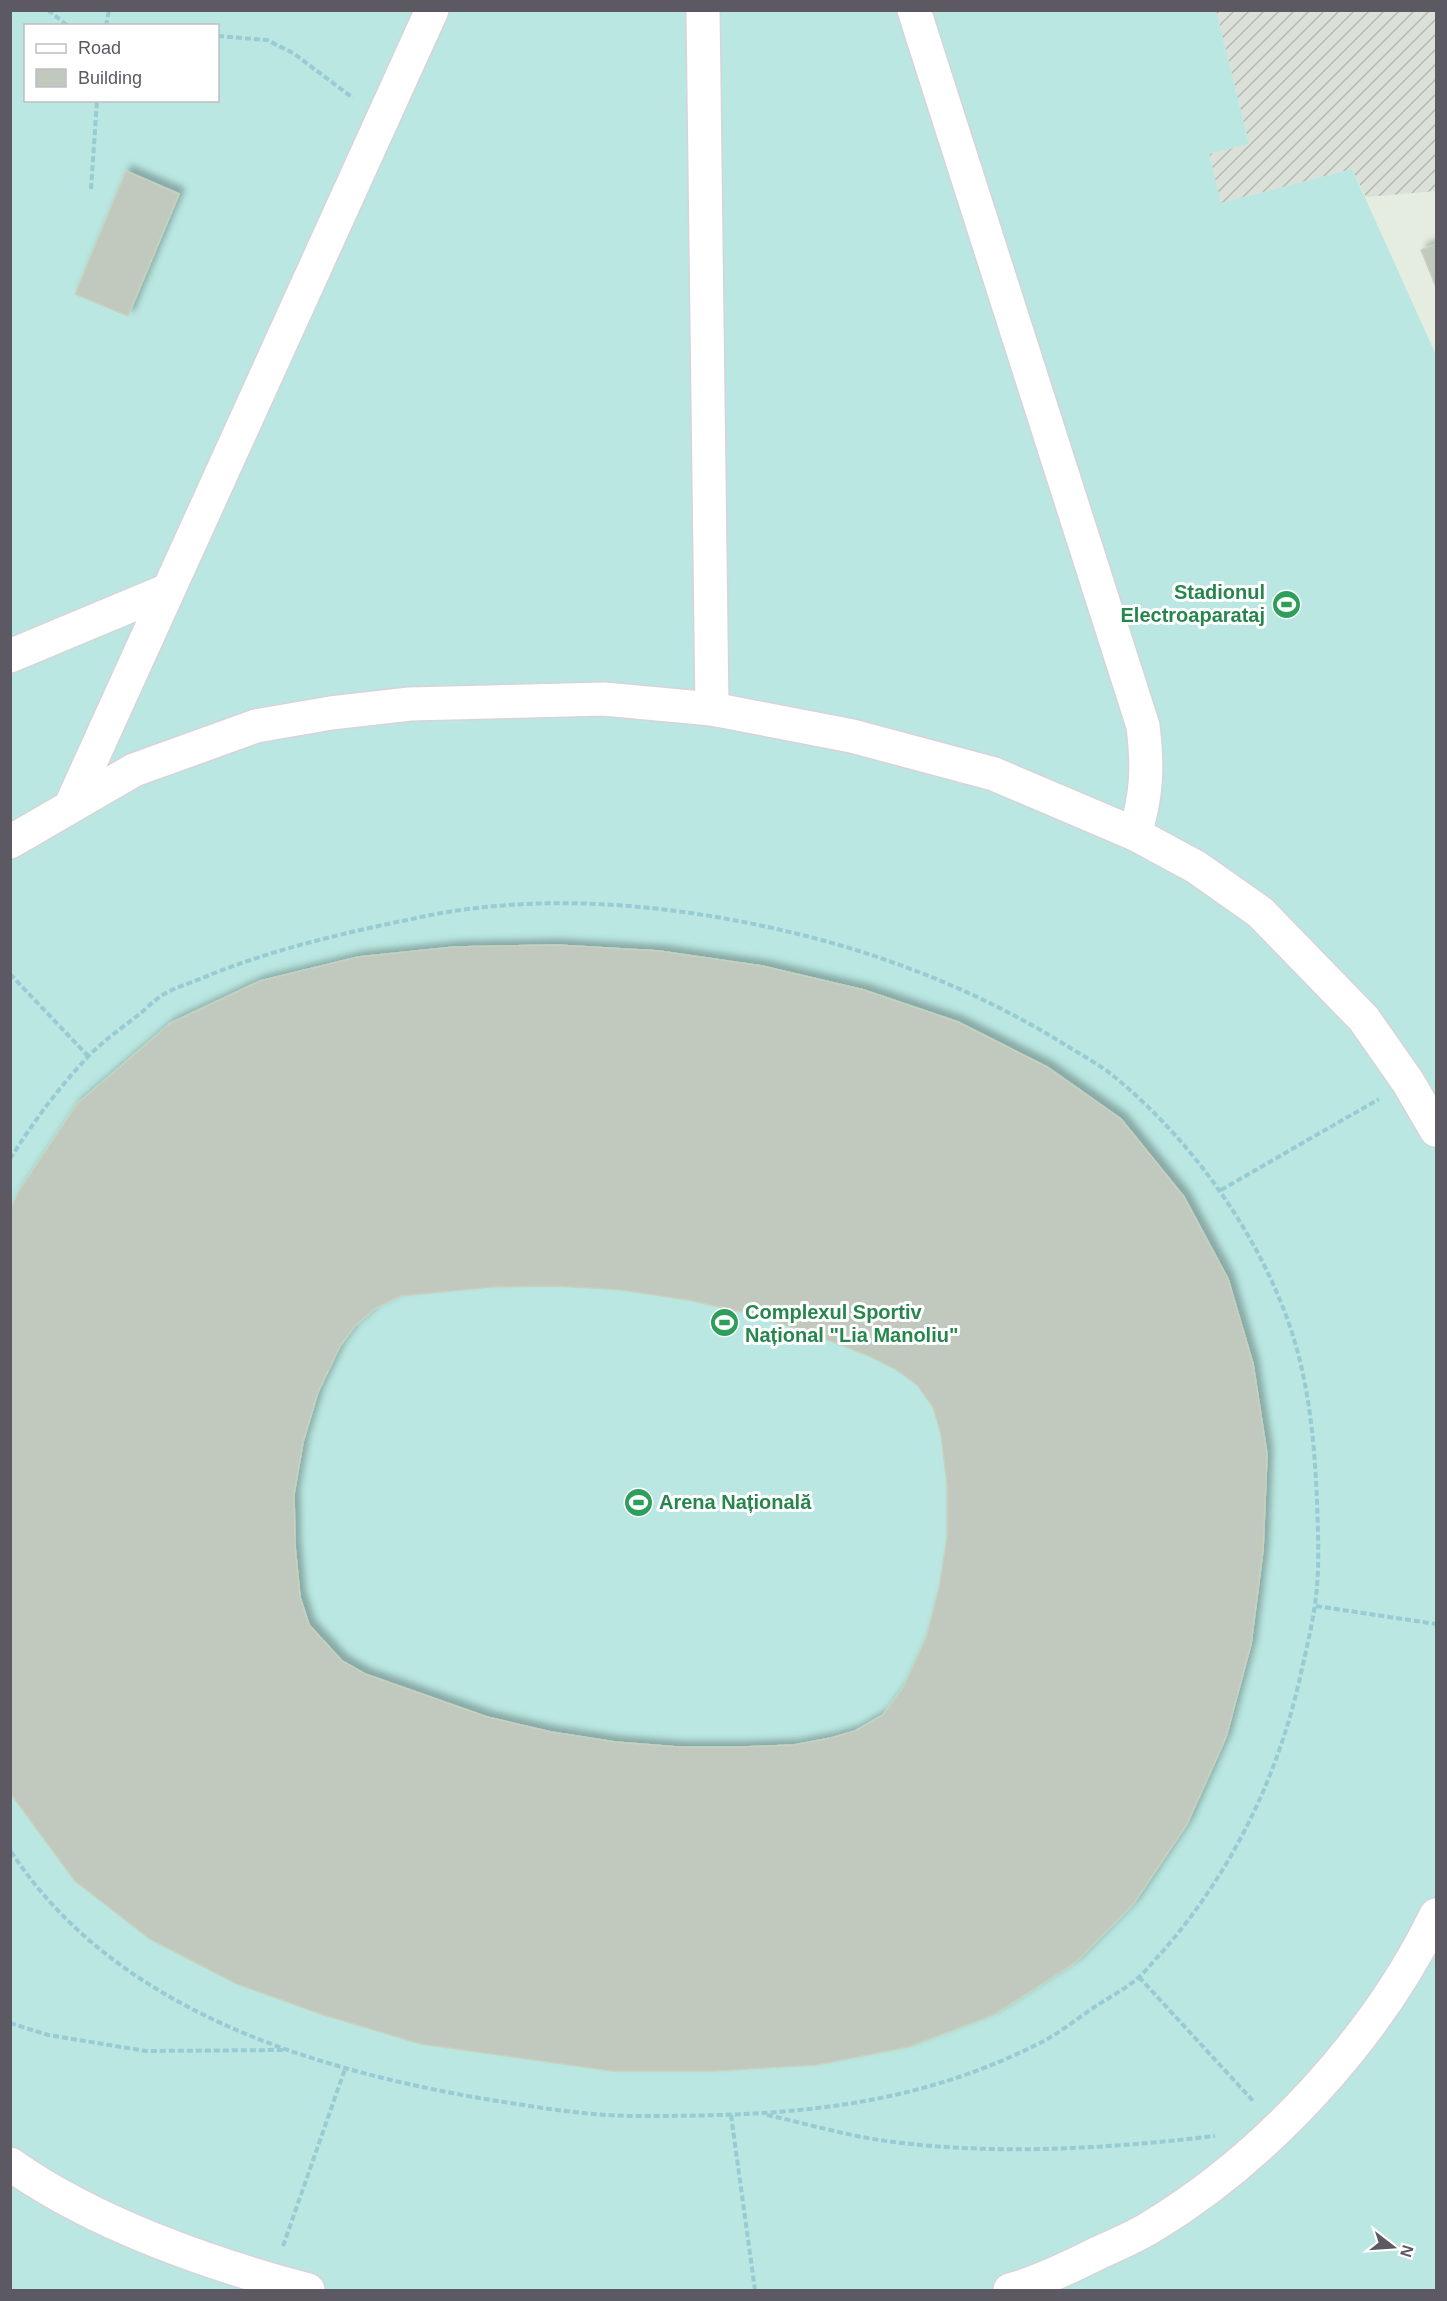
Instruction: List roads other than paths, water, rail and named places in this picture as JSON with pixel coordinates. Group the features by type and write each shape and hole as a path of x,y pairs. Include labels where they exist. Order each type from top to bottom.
{"lane":[{"path":"70,805 432,10"},
{"path":"704,10 712,709"},
{"path":"914,10 1143,726 1148,763 1145,799 1135,834"},
{"path":"10,656 168,590"},
{"path":"10,842 70,805 134,770 256,726 331,714 421,704 604,699 712,709 852,736 994,774 1135,834 1196,867 1260,912 1365,1019 1437,1130"},
{"path":"1010,2290 1081,2261 1151,2227 1211,2184 1278,2129 1362,2038 1420,1950 1437,1915"},
{"path":"10,2164 103,2217 272,2281 308,2290"}],"place":[{"name":"Stadionul Electroaparataj","path":"1286,604"},
{"name":"Complexul Sportiv Național \"Lia Manoliu\"","path":"724,1323"},
{"name":"Arena Națională","path":"638,1502"}]}
